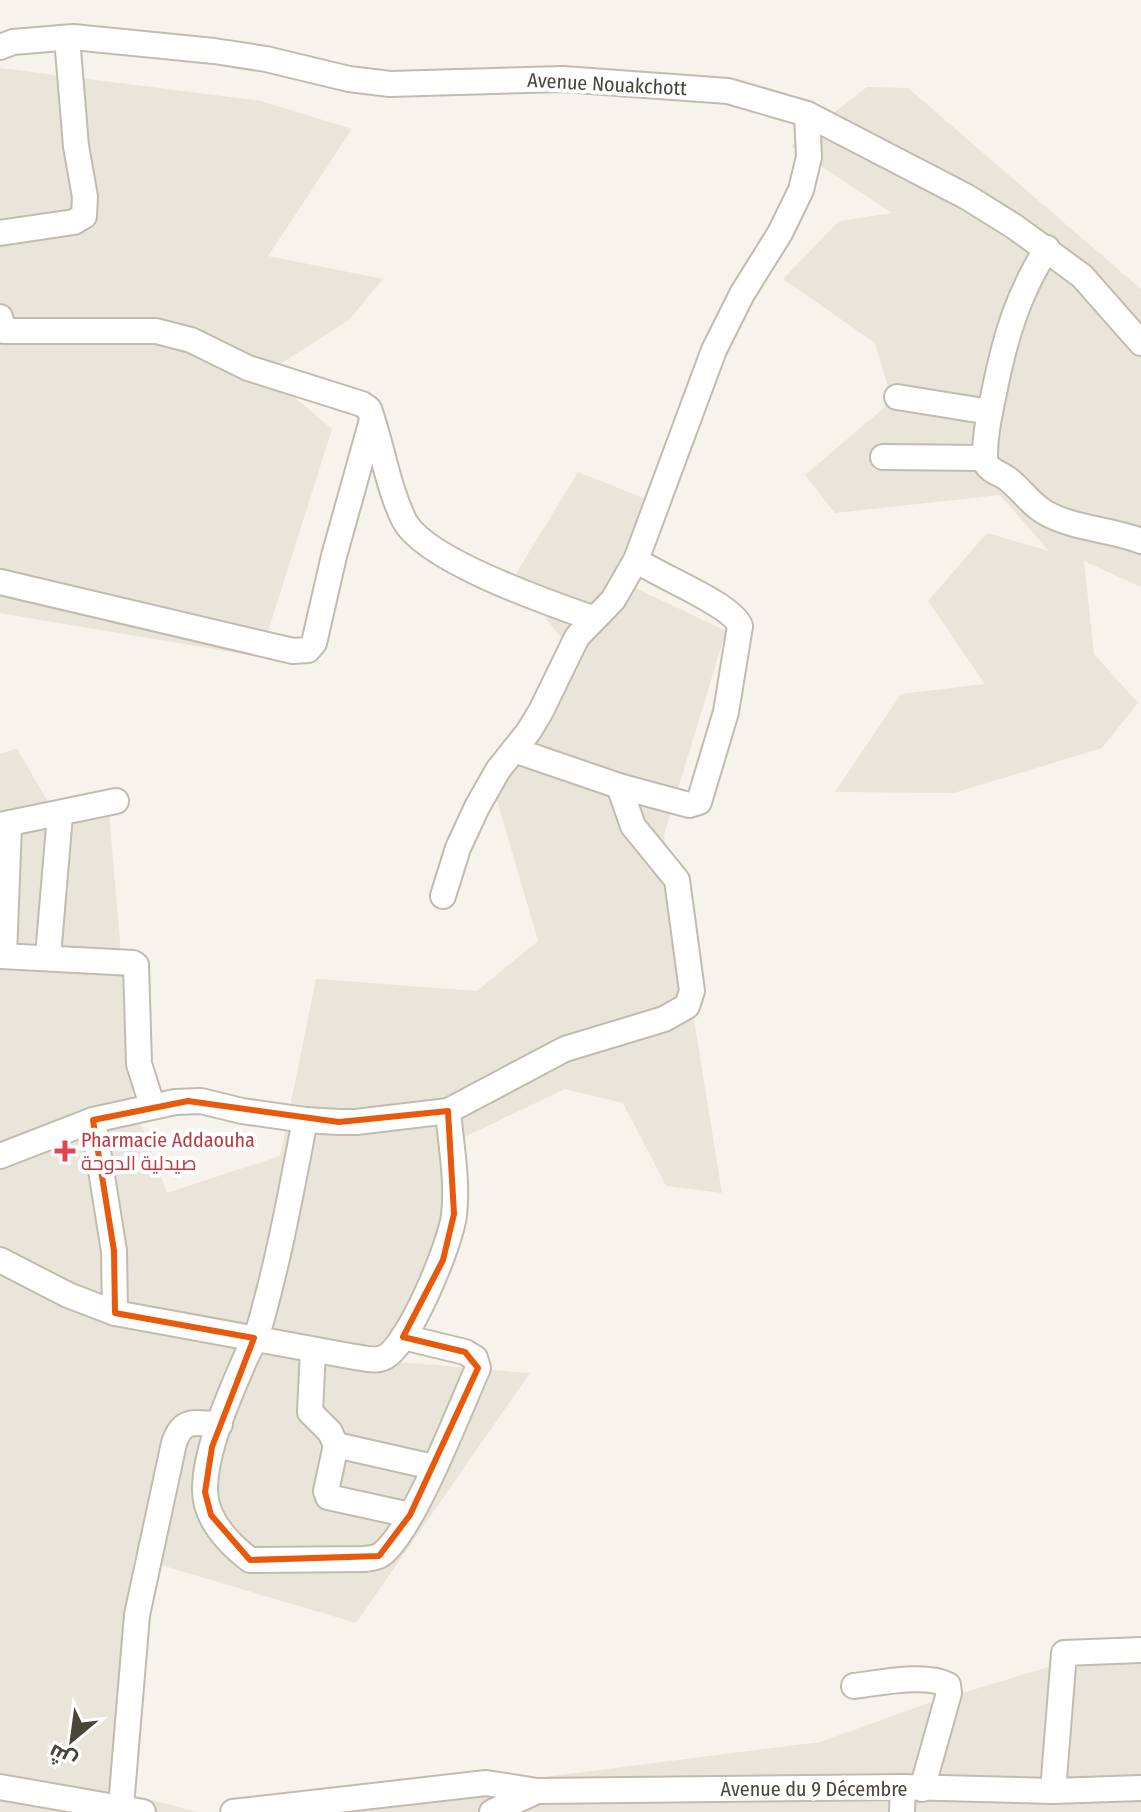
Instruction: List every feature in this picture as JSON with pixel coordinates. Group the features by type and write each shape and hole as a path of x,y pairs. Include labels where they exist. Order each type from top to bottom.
{"street":[{"name":"Avenue Nouakchott","path":"0,47 13,42 67,38 214,51 266,59 349,79 390,84 563,79 728,91 807,114 967,197 1047,248 1093,287 1141,343"},
{"path":"0,233 74,222 84,216 85,197 76,146 67,38"},
{"path":"443,896 458,848 498,770 541,711 577,637 592,618 613,600 636,560 714,350 801,190 809,157 807,114"},
{"path":"1047,248 1012,316 990,412 985,458 989,469 1011,481 1045,513 1070,523 1141,541"},
{"path":"1,327 156,331 176,335 248,368 362,404 369,409 396,496 413,532 444,555 592,618"},
{"path":"897,397 990,412"},
{"path":"0,582 285,649 308,650 314,643 372,418"},
{"path":"883,457 985,458"},
{"path":"514,750 619,786 689,805 699,802 722,729 739,636 738,620 725,608 636,560"},
{"path":"0,1156 93,1120 152,1105 201,1101 242,1111 305,1120 356,1122 448,1111 565,1049 664,1019 689,1003 692,991 677,880 633,826 619,786"},
{"path":"116,801 4,825 2,956 48,956 136,965 139,1064 152,1105"},
{"path":"48,956 60,815"},
{"path":"0,1260 68,1295 115,1313 313,1350 375,1360 385,1357 403,1337 443,1260 454,1214 448,1111"},
{"path":"93,1120 114,1251 115,1313"},
{"path":"305,1120 281,1240 256,1338 212,1447 205,1492 211,1515 223,1535 250,1560 365,1559 379,1556 399,1535 478,1368 478,1362 465,1352 403,1337"},
{"path":"313,1350 310,1412 330,1432 336,1445 326,1491 328,1497 410,1515"},
{"path":"0,1787 132,1809 137,1615 174,1443 180,1427 185,1424 220,1424"},
{"path":"336,1445 433,1467"},
{"path":"1053,1791 1064,1653 1141,1650"},
{"path":"854,1686 917,1680 938,1680 948,1685 949,1693 902,1812"},
{"path":"233,1812 486,1783 534,1802"},
{"name":"Avenue du 9 Décembre","path":"492,1812 534,1802 912,1788 1053,1791 1079,1801 1141,1788"}],"highlighted area":[{"path":"188,1101 339,1122 448,1111 454,1214 443,1260 403,1337 465,1352 478,1368 410,1515 379,1556 250,1560 211,1515 205,1492 212,1447 254,1338 115,1313 114,1251 93,1120"}],"shaded area":[{"path":"0,68 261,101 352,129 268,256 383,279 349,320 266,373 332,429 260,657 0,613"},
{"path":"867,87 908,88 1141,289 1141,587 1084,561 1094,654 1138,703 1102,748 954,793 835,792 901,694 985,684 928,601 987,533 1049,551 1000,495 835,513 805,475 892,401 875,343 783,279 839,221 892,213 791,146"},
{"path":"578,472 651,501 621,581 726,631 664,835 722,1193 666,1186 623,1103 565,1089 456,1141 456,1244 400,1362 530,1373 356,1623 134,1557 109,1789 197,1812 0,1812 0,754 17,748 53,811 109,813 134,1105 167,1193 280,1156 316,979 477,991 538,941 496,797 565,643 514,577"},
{"path":"1141,1639 1141,1812 316,1812 458,1788 820,1742 926,1704"}],"place":[{"name":"Pharmacie Addaouha صيدلية الدوحة","path":"65,1151"}]}
